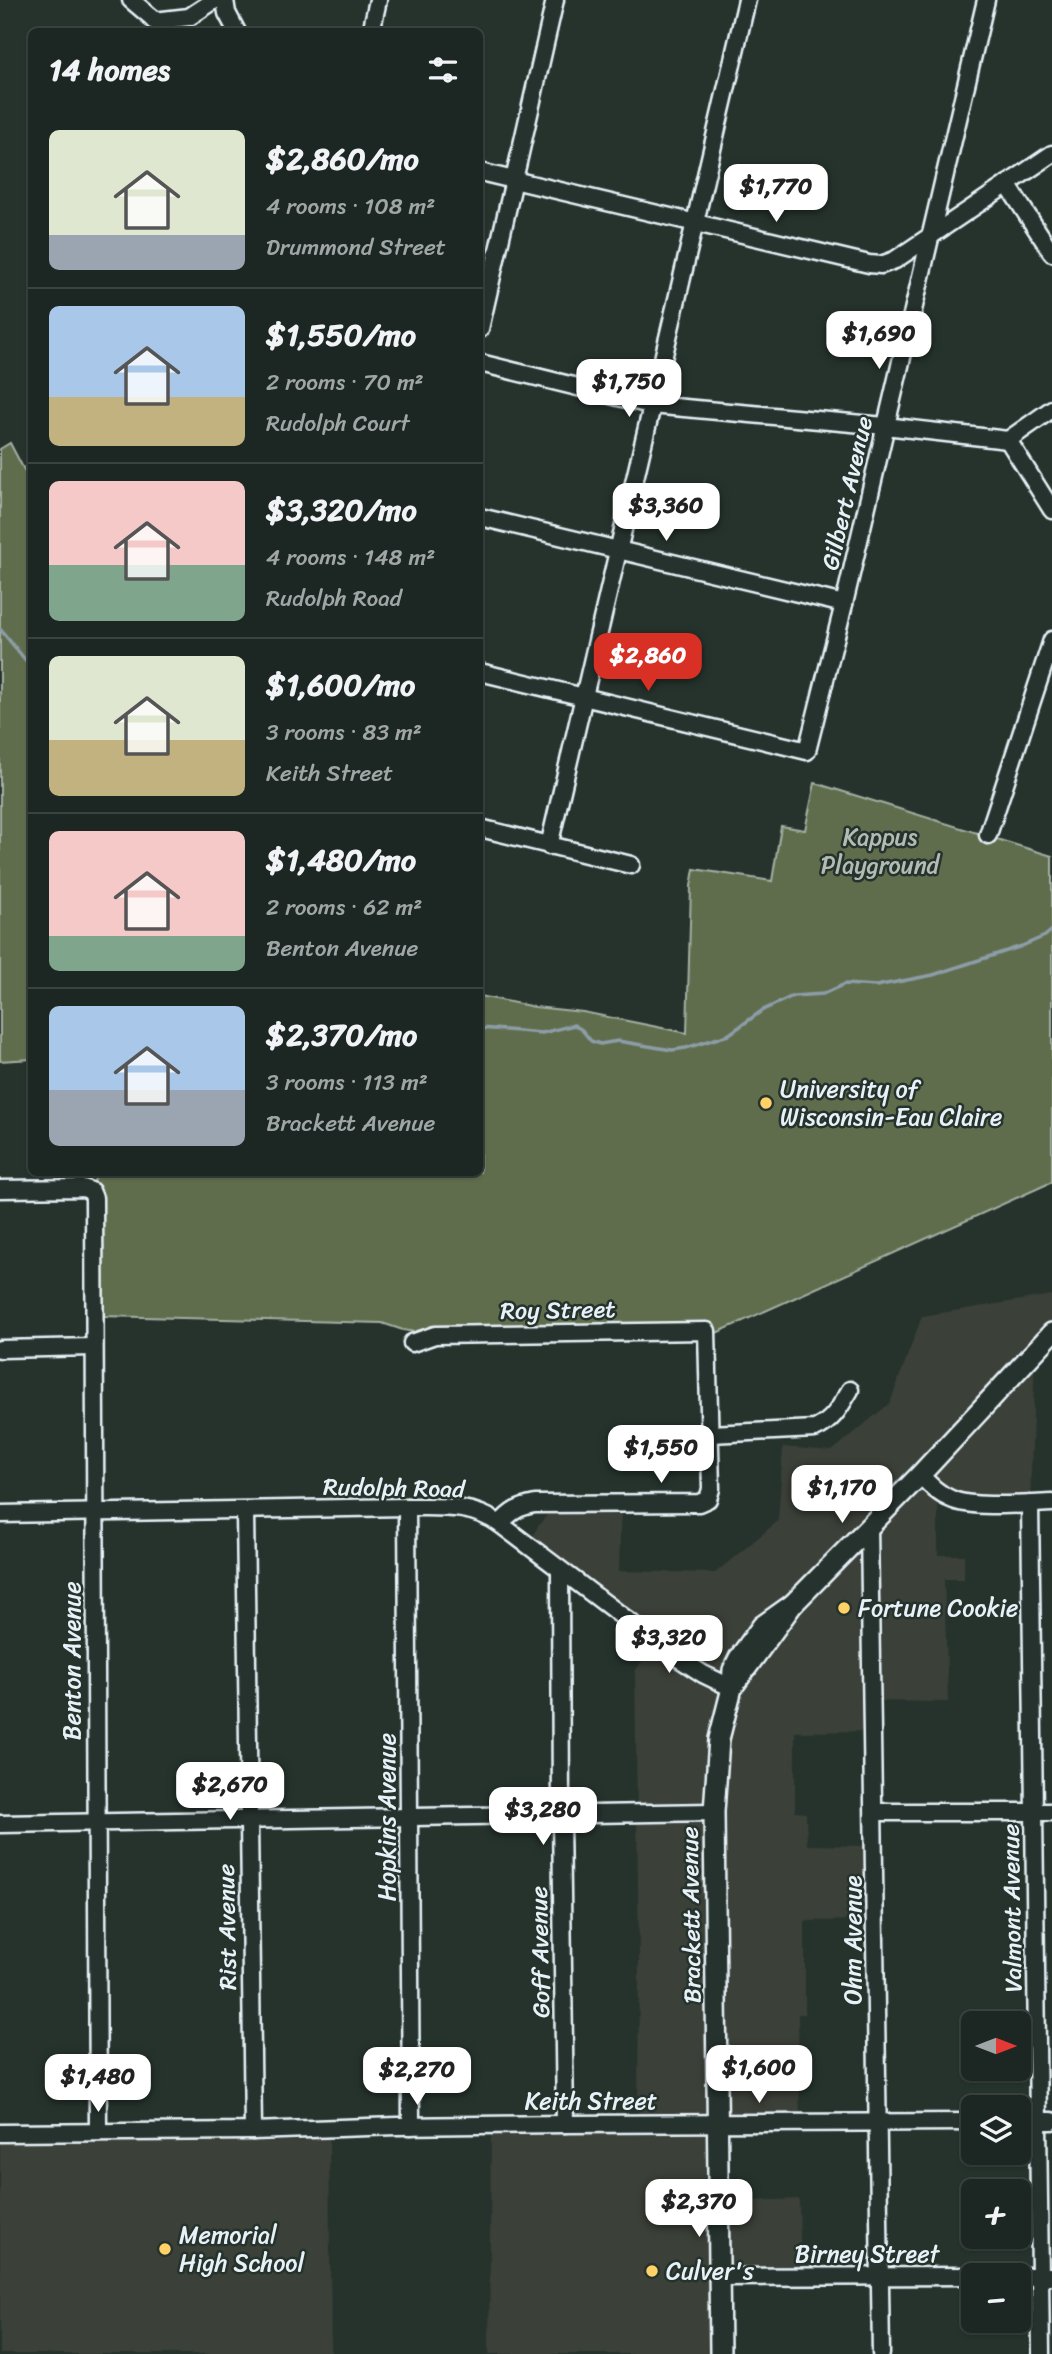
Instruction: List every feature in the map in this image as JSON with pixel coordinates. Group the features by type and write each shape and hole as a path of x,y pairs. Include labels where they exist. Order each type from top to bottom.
{"main road":[{"path":"732,1688 793,1604 920,1475 1052,1333"},
{"name":"Brackett Avenue","path":"720,2354 714,1812 719,1739 732,1688"}],"street":[{"path":"131,0 164,28"},
{"path":"154,21 189,17 215,0"},
{"path":"225,0 235,28"},
{"path":"372,28 378,0"},
{"path":"483,315 555,0"},
{"path":"549,846 747,0"},
{"name":"Gilbert Avenue","path":"584,696 807,751 986,0"},
{"path":"483,173 881,265 895,260 930,238 1052,154"},
{"path":"1007,184 1052,253"},
{"path":"483,364 651,405 1008,440 1052,409"},
{"path":"1008,440 1052,510"},
{"path":"483,518 844,604"},
{"path":"988,835 1052,640"},
{"path":"483,673 584,696"},
{"path":"483,829 631,865"},
{"name":"Benton Avenue","path":"0,1189 83,1188 91,1191 94,1198 98,2133"},
{"name":"Roy Street","path":"412,1343 435,1335 707,1331 710,1434"},
{"path":"0,1349 94,1347"},
{"path":"500,1524 516,1509 535,1504 699,1503 708,1500 711,1489 710,1434 803,1432 815,1429 836,1414 850,1390"},
{"path":"920,1475 938,1492 952,1500 968,1504 1052,1503"},
{"name":"Valmont Avenue","path":"1030,1504 1034,1812 1045,2121 1046,2276 1041,2354"},
{"name":"Hopkins Avenue","path":"407,1507 411,2126"},
{"name":"Rudolph Road","path":"0,1514 460,1508 480,1513 500,1524 687,1665 732,1688"},
{"name":"Rist Avenue","path":"245,1511 253,2131"},
{"name":"Ohm Avenue","path":"869,1526 881,2354"},
{"name":"Goff Avenue","path":"561,1570 565,2124"},
{"path":"0,1824 714,1812"},
{"path":"875,1812 1052,1812"},
{"name":"Keith Street","path":"0,2133 565,2124 961,2122"},
{"name":"Birney Street","path":"719,2277 961,2276"}],"shaded area":[{"path":"1052,1295 1052,1333 1035,1353 1030,1504 938,1492 938,1555 964,1555 964,1579 944,1579 948,1702 873,1701 873,1731 795,1732 795,1812 806,1813 807,1845 875,1846 876,1920 805,1921 805,2014 798,2014 800,2123 718,2124 719,2202 799,2199 801,2277 719,2278 720,2354 489,2354 491,2125 638,2123 639,1956 635,1671 649,1651 629,1623 529,1545 538,1526 556,1504 621,1504 619,1571 715,1573 778,1521 783,1447 832,1451 890,1403 922,1316"},
{"name":"Memorial High School","path":"329,2136 331,2354 0,2354 0,2143 300,2141"}],"green space":[{"path":"10,443 28,477 28,1059 0,1061 0,449"},
{"name":"University of Wisconsin-Eau Claire","path":"815,783 1052,856 1052,1182 712,1335 435,1335 403,1330 382,1323 101,1316 100,1191 94,1181 96,1176 483,1176 483,997 535,1007 583,1012 687,1033 691,886 694,869 772,881 781,826 805,830"}],"waterway":[{"path":"0,629 28,663"},
{"path":"483,1028 542,1033 574,1025 591,1041 600,1044 618,1041 672,1050 686,1048 728,1035 763,1010 793,996 823,994 845,984 876,986 933,975 1022,946 1052,930"}],"place":[{"name":"University of Wisconsin-Eau Claire","path":"766,1103"},
{"name":"Fortune Cookie","path":"844,1608"},
{"name":"Memorial High School","path":"165,2249"},
{"name":"Culver's","path":"652,2271"}],"park label":[{"name":"Kappus Playground","path":"880,851"}]}
